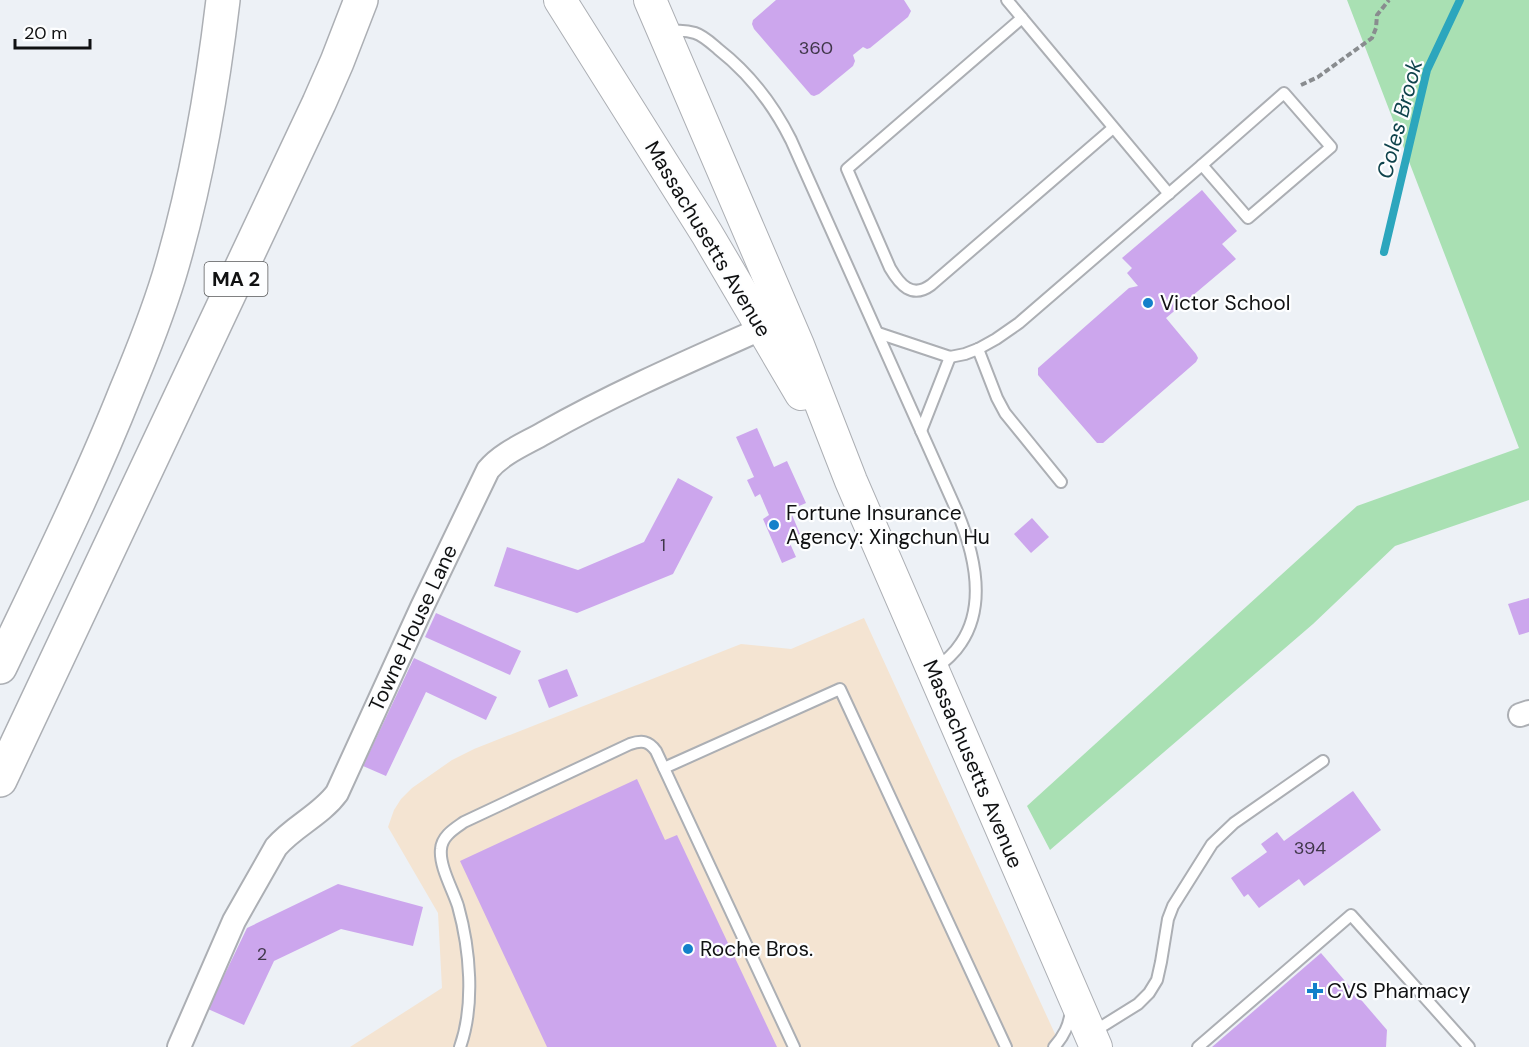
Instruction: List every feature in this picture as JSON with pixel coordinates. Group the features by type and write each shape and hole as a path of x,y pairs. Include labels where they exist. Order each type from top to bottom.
{"highway":[{"name":"MA 2","path":"0,667 103,448 137,364 168,277 184,220 202,139 223,0"},
{"name":"MA 2","path":"0,780 314,114 361,0"},
{"path":"0,646 30,605"}],"main road":[{"name":"Massachusetts Avenue","path":"560,0 707,234 851,481"},
{"name":"Massachusetts Avenue","path":"650,0 791,327 851,481 1093,1040"}],"street":[{"name":"Towne House Lane","path":"178,1047 234,921 276,846 337,793 488,470 502,456 584,411 663,372 763,328"}],"lane":[{"path":"1007,0 1168,194"},
{"path":"1022,18 847,169 890,268 899,281 910,290 927,288 1113,128"},
{"path":"664,32 680,30 701,36 740,68 768,100 791,140 965,532 972,555 975,578 974,611 962,643 933,671"},
{"path":"878,333 950,357 971,352 996,339 1019,323 1284,93 1330,147 1248,218 1202,165"},
{"path":"978,349 996,398 1005,413 1061,482"},
{"path":"921,431 950,357"},
{"path":"664,768 840,689 1006,1047"},
{"path":"460,1047 468,1017 468,965 460,916 441,857 442,844 446,837 464,822 636,742 648,742 653,746 794,1047"},
{"path":"1093,1040 1149,993 1157,980 1168,919 1173,906 1206,852 1219,836 1323,761"},
{"path":"1198,1047 1352,915 1461,1044"},
{"path":"1054,1047 1069,1025 1072,993"}],"path":[{"path":"1318,77 1372,38 1377,15 1389,0"}],"shaded area":[{"path":"864,618 1061,1047 350,1047 442,988 438,913 388,827 394,810 412,788 452,760 474,749 741,644 791,649"}],"green space":[{"path":"1347,0 1529,0 1529,500 1395,546 1313,624 1050,850 1027,806 1357,506 1519,448"}],"building":[{"path":"776,0 904,0 911,11 908,17 870,48 863,47 853,55 855,61 853,66 814,96 752,24 753,20"},
{"name":"Victor School","path":"1202,190 1237,231 1222,244 1236,259 1166,318 1198,358 1103,443 1097,443 1038,375 1038,368 1129,288 1138,286 1127,273 1132,268 1122,258"},
{"path":"757,428 774,467 787,461 806,503 790,510 800,534 788,539 796,557 782,563 763,519 769,515 760,494 755,497 747,480 754,477 736,437"},
{"path":"678,478 713,497 673,574 577,613 494,586 507,547 578,570 644,542"},
{"path":"1032,518 1049,537 1031,553 1014,534"},
{"path":"1529,598 1529,632 1519,635 1508,604"},
{"path":"436,613 521,651 510,675 425,637"},
{"path":"414,658 497,697 486,720 426,692 386,776 363,766"},
{"path":"567,669 578,696 549,708 538,680"},
{"path":"637,779 665,840 677,835 777,1047 547,1047 460,861"},
{"path":"1353,791 1381,830 1304,886 1299,879 1259,908 1248,894 1244,897 1231,878 1267,852 1261,844 1277,832 1284,841"},
{"path":"338,884 423,907 413,946 341,929 274,961 244,1025 208,1009 247,928"},
{"name":"CVS Pharmacy","path":"1321,953 1387,1030 1386,1047 1212,1047"}],"waterway":[{"name":"Coles Brook","path":"1384,252 1427,70 1460,0"}],"place":[{"name":"Victor School","path":"1148,303"},
{"name":"Fortune Insurance Agency: Xingchun Hu","path":"774,525"},
{"name":"Roche Bros.","path":"688,949"},
{"name":"CVS Pharmacy","path":"1315,991"}]}
